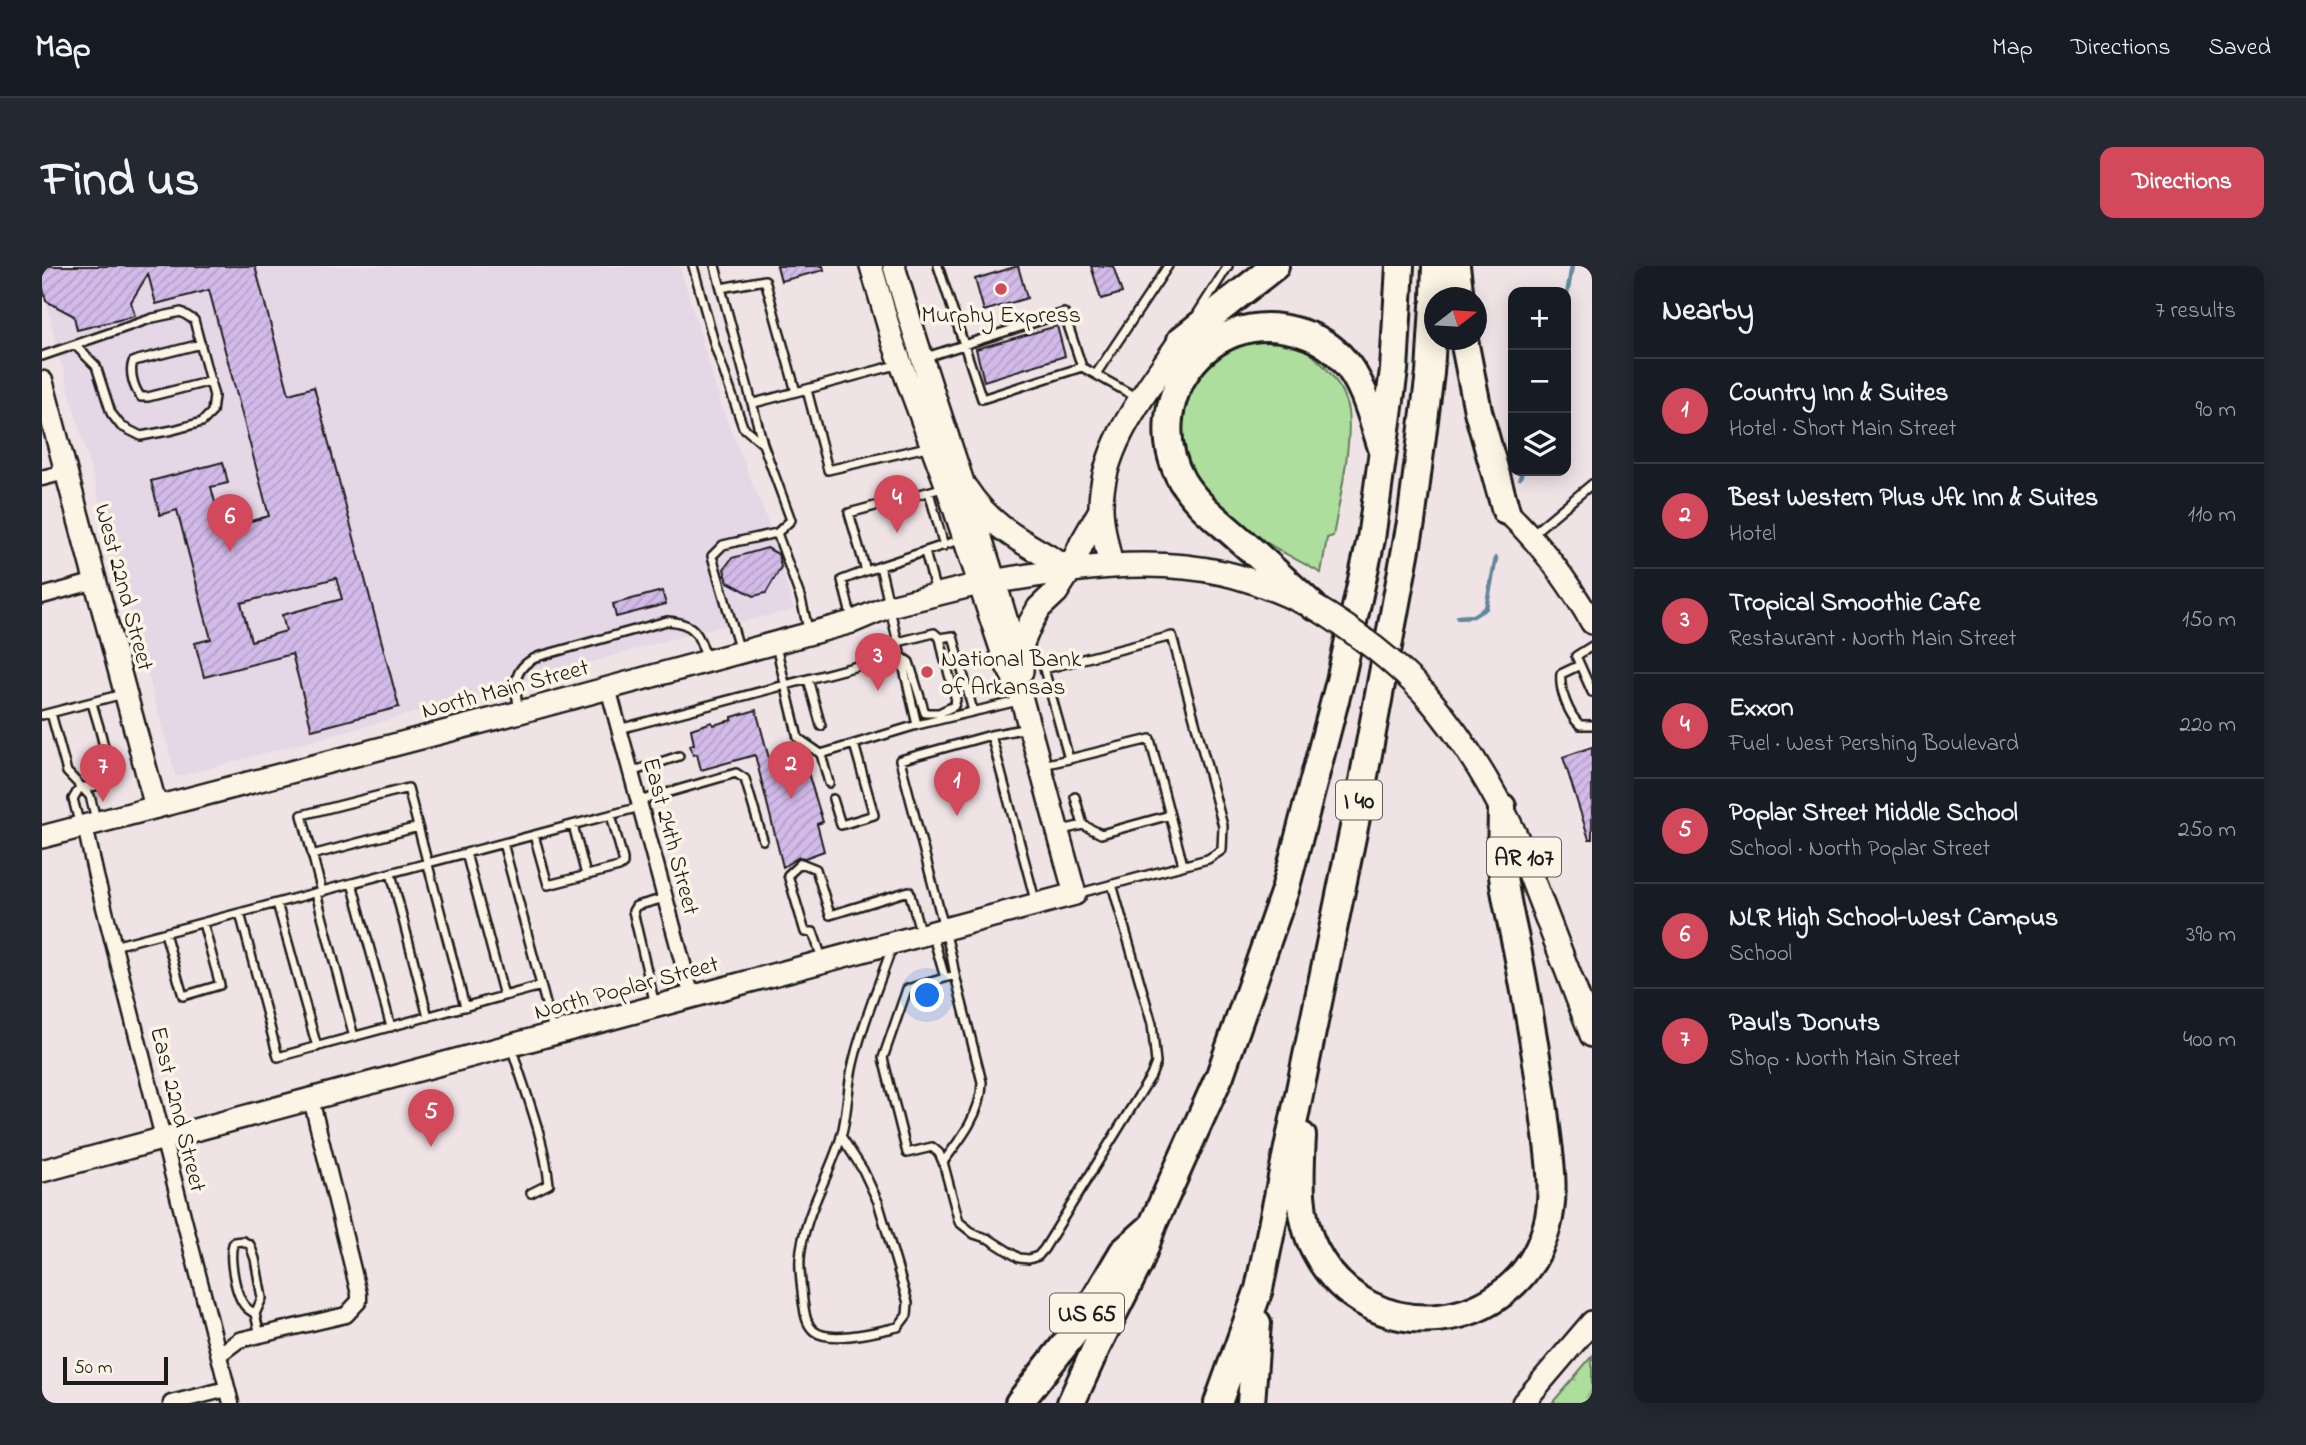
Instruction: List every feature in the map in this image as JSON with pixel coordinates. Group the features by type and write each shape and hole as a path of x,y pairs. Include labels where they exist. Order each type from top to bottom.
{"highway":[{"path":"1181,341 1275,266"},
{"name":"I 40","path":"1071,1403 1139,1264 1153,1224 1220,1075 1285,890 1340,681 1371,539 1394,370 1400,266"},
{"path":"1435,287 1436,266"},
{"path":"1456,266 1459,287"},
{"path":"1313,606 1213,517 1183,481 1171,451 1168,429 1172,398 1193,362 1209,347 1238,332 1275,327 1307,334 1334,351 1353,372 1361,386 1384,455"},
{"name":"I 40","path":"1251,1403 1259,1289 1358,808 1411,522 1431,350"},
{"path":"1466,350 1478,411 1506,511"},
{"path":"1305,1073 1300,1164 1303,1212 1314,1248 1339,1283 1366,1304 1405,1318 1424,1319 1447,1318 1470,1312 1496,1298 1519,1278 1541,1245 1548,1225 1551,1185 1536,1058 1503,874 1502,807"},
{"name":"US 65","path":"1019,1403 1078,1328 1123,1252 1153,1224"},
{"path":"1218,1403 1259,1289"}],"main road":[{"path":"871,266 900,363 947,489 989,579 1075,894"},
{"path":"894,266 922,358 947,489 954,542 989,579"},
{"path":"1111,566 1101,510 1104,480 1112,450 1181,341"},
{"name":"West 22nd Street","path":"42,382 156,807"},
{"path":"947,489 978,507 1009,535 1070,570"},
{"path":"1020,687 1022,643 1030,624 1039,608 1056,592 1070,570 1101,510"},
{"path":"1506,511 1532,534 1570,586 1592,623"},
{"path":"989,579 1111,566 1153,565 1225,573 1267,586 1313,606"},
{"name":"North Main Street","path":"42,837 707,662 852,622 890,606 989,579"},
{"name":"AR 107","path":"1313,606 1364,638 1403,671 1455,729 1483,771 1516,836 1592,1035"},
{"name":"North Poplar Street","path":"42,1171 1075,894"},
{"path":"1523,1403 1592,1322"}],"street":[{"path":"42,478 65,472"},
{"path":"42,596 96,581"},
{"name":"East 24th Street","path":"608,688 692,997"},
{"name":"East 22nd Street","path":"87,825 114,946 229,1396"},
{"path":"219,1355 239,1340 346,1315 359,1301 311,1099"},
{"path":"171,1403 229,1396"}],"lane":[{"path":"693,266 715,345 743,427 764,444"},
{"path":"715,266 764,444 791,520 777,533 723,545 712,556 740,652"},
{"path":"938,266 982,399 1082,367 1141,401"},
{"path":"1096,374 1168,266"},
{"path":"1181,341 1228,266"},
{"path":"721,288 765,280 796,392"},
{"path":"42,356 153,317 181,312 194,320 214,396 212,412 202,422 141,436 121,426 111,413 96,366 75,345"},
{"path":"922,358 1064,313 1082,367"},
{"path":"201,344 132,362 137,392 141,397 211,381"},
{"path":"754,403 900,363"},
{"path":"807,390 828,470 931,446"},
{"path":"1532,534 1592,484"},
{"path":"866,571 849,513 947,489"},
{"path":"777,533 801,599 809,633"},
{"path":"852,622 842,580 954,542"},
{"path":"926,552 936,594"},
{"path":"880,566 917,725"},
{"path":"520,712 514,691 515,683 522,667 529,660 667,621 692,628 699,636 707,662"},
{"path":"898,642 934,633 940,638 945,661"},
{"path":"940,638 953,636 973,711"},
{"name":"North Poplar Street","path":"1044,669 1172,636 1223,826 1222,850 1209,859 1075,894"},
{"path":"775,642 798,738 821,754 829,783"},
{"path":"1592,646 1576,656 1592,692"},
{"path":"620,729 900,656 909,662 925,713 939,713 954,706 956,700 948,671"},
{"path":"1580,665 1561,674 1562,689 1574,720 1587,727 1592,725"},
{"path":"821,754 973,711 1020,687 1044,669 1069,759"},
{"path":"808,679 821,726"},
{"path":"42,715 127,693"},
{"path":"80,787 95,786 103,782 107,775 106,757 92,703"},
{"path":"51,713 67,772 90,796 87,825"},
{"path":"944,978 932,933 900,760 991,735 1029,728"},
{"path":"991,735 1037,905"},
{"path":"1040,766 1150,739 1183,865"},
{"path":"833,799 841,825 874,816 854,744"},
{"path":"631,772 680,756"},
{"path":"114,946 611,815 736,773 745,779 763,840"},
{"path":"80,787 74,799 87,825"},
{"path":"354,1037 302,815 315,811 408,788 465,1007"},
{"path":"1076,797 1083,825"},
{"path":"534,835 548,885 619,867 623,864 623,859 611,815"},
{"path":"1058,831 1083,825 1101,834 1170,816"},
{"path":"573,825 586,875"},
{"path":"312,855 418,827"},
{"path":"503,844 554,1034"},
{"path":"466,853 504,996"},
{"path":"824,961 813,932 805,932 788,875 801,863 816,869 830,915 909,891 955,975 982,1082 982,1093 964,1135 943,1162"},
{"path":"391,873 428,1017"},
{"path":"352,883 391,1027"},
{"path":"955,975 907,989 883,1058 907,1153 932,1147 939,1153 959,1222 974,1234 989,1238 1019,1258 1029,1259 1038,1256 1044,1249 1151,1076 1156,1063 1152,1024 1112,884"},
{"path":"656,1007 633,911 636,906 665,898"},
{"path":"277,903 317,1047"},
{"path":"240,913 278,1057 541,986"},
{"path":"165,933 183,996 220,985 202,923"},
{"path":"841,1136 863,1170 878,1202 908,1303 907,1315 898,1327 851,1336 819,1334 812,1329 806,1320 800,1260 804,1235 815,1200 828,1176 841,1136 848,1109 853,1061 894,943"},
{"path":"511,1045 546,1158 549,1184 531,1193"},
{"path":"255,1314 244,1306 239,1296 230,1250 234,1241 243,1241 250,1245 255,1259 262,1298 255,1314 260,1336"}],"shaded area":[{"path":"42,266 680,266 722,408 767,519 794,610 697,632 176,777 58,351 42,285"}],"green space":[{"path":"1249,339 1288,340 1300,344 1332,376 1347,406 1349,434 1345,470 1333,536 1327,538 1321,573 1265,542 1219,507 1205,491 1187,456 1182,418 1196,380 1211,358"},
{"path":"1592,1356 1592,1403 1552,1403"}],"building":[{"path":"42,266 255,266 289,394 314,387 399,707 312,730 292,654 204,677 195,643 211,639 177,510 160,515 151,481 223,462 228,483 211,487 222,529 269,516 209,290 156,304 148,274 131,302 135,316 77,330 74,316 46,301","holes":["336,578 342,599 282,615 286,631 251,641 241,603"]},
{"path":"777,266 823,266 824,270 781,281"},
{"name":"Murphy Express","path":"1018,266 1027,298 984,311 975,279"},
{"path":"1091,266 1113,266 1122,293 1101,299"},
{"name":"Murphy Express","path":"1057,326 1065,356 984,381 976,349"},
{"path":"767,548 778,554 781,567 766,593 754,596 728,582 724,569 732,558"},
{"path":"662,591 666,604 616,617 613,604"},
{"path":"756,710 771,766 797,759 802,776 808,773 823,822 817,824 824,851 805,858 799,857 783,867 755,755 701,770 697,754 693,755 690,745 694,744 691,729 712,722 713,725 732,720 732,717"},
{"path":"1592,747 1592,839 1589,839 1563,757"}],"waterway":[{"path":"1568,287 1572,266"},
{"path":"1458,617 1473,616 1486,608 1496,558"}],"place":[{"name":"Murphy Express","path":"1001,289"},
{"name":"Exxon","path":"897,533"},
{"name":"NLR High School-West Campus","path":"230,552"},
{"name":"National Bank of Arkansas","path":"927,672"},
{"name":"Tropical Smoothie Cafe","path":"878,691"},
{"name":"Best Western Plus Jfk Inn & Suites","path":"791,799"},
{"name":"Paul's Donuts","path":"103,802"},
{"name":"Country Inn & Suites","path":"957,816"},
{"name":"Poplar Street Middle School","path":"431,1147"}]}
